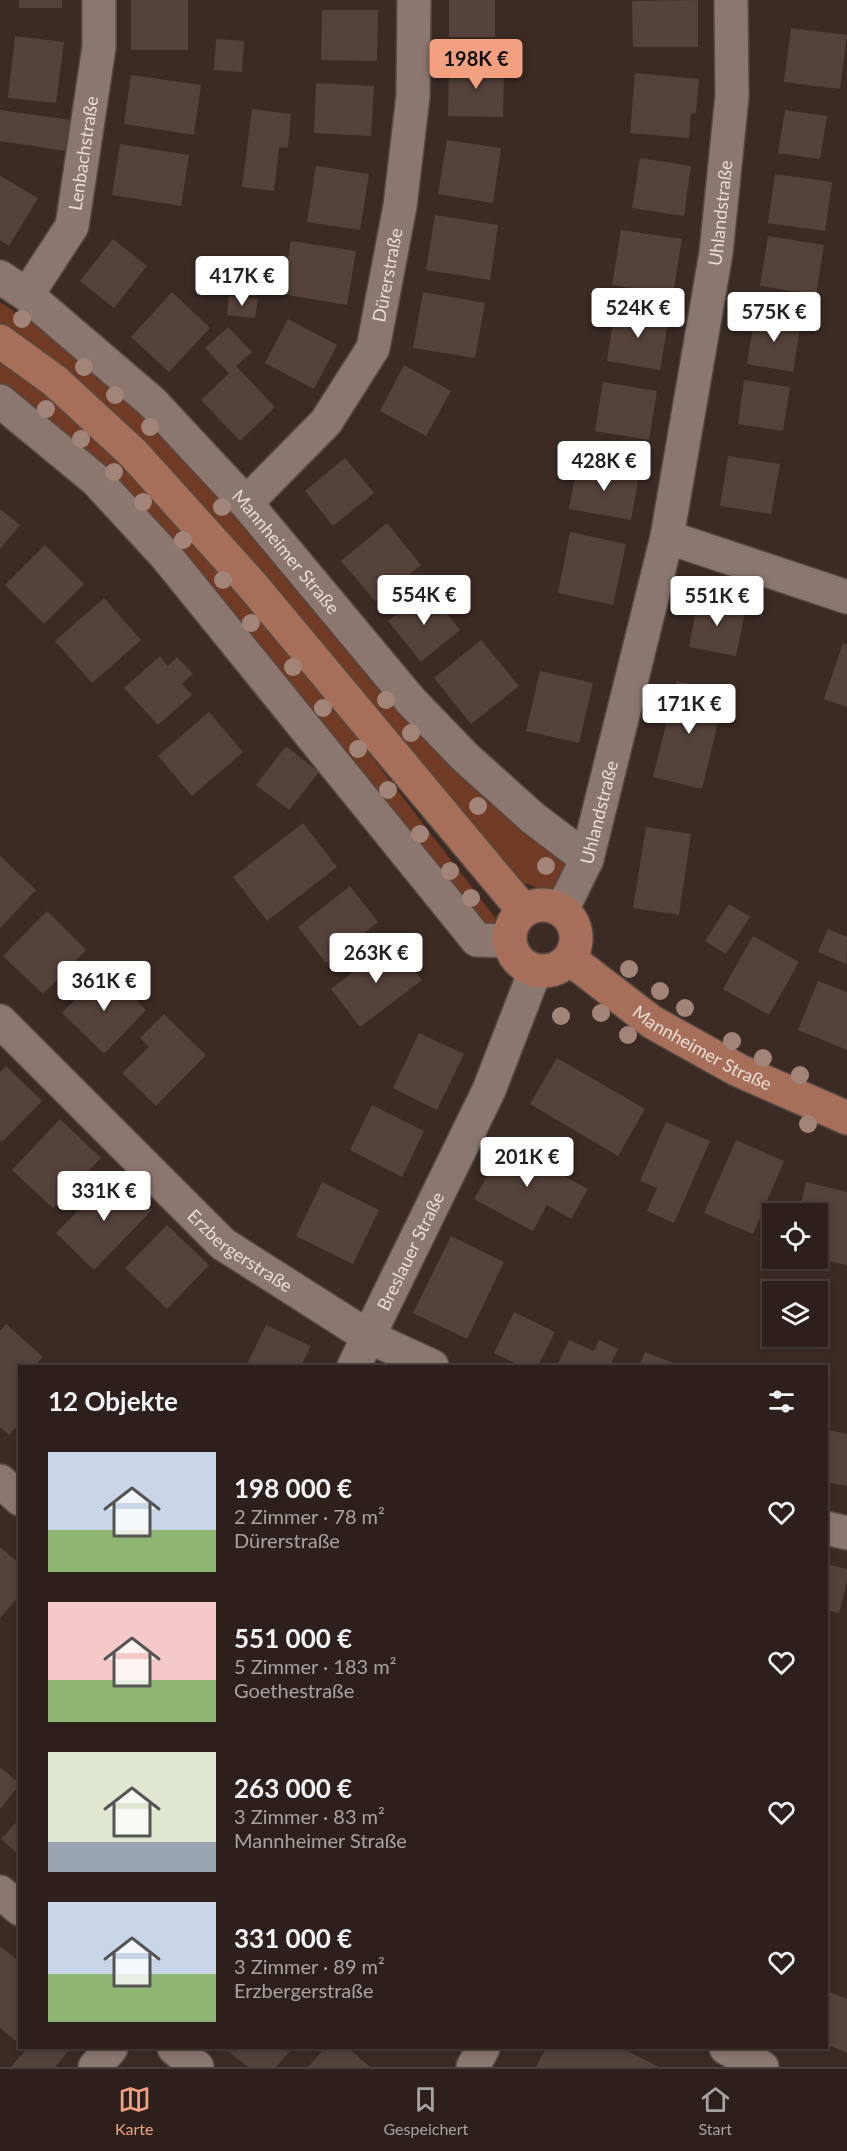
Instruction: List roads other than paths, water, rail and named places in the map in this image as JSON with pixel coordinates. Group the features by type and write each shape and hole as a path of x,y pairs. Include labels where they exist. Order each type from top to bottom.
{"main road":[{"path":"0,341 55,381 133,453 252,585 524,911"},
{"path":"540,905 562,910 577,933 576,947 570,959 554,970 535,971 519,961 510,941 516,919 524,911 540,905"},
{"name":"Mannheimer Straße","path":"570,959 652,1022 738,1070 847,1118"}],"street":[{"name":"Lenbachstraße","path":"27,295 72,226 99,47 99,0"},
{"name":"Dürerstraße","path":"246,503 326,422 373,348 400,206 413,96 414,0"},
{"name":"Uhlandstraße","path":"562,910 587,859 667,537 716,253 732,96 731,0"},
{"name":"Mannheimer Straße","path":"0,277 27,295 152,402 246,503 411,701 465,757 533,818 587,859"},
{"path":"3,409 96,480 166,556 477,940 510,941"},
{"path":"667,537 847,597"},
{"name":"Breslauer Straße","path":"354,1365 489,1090 535,971"},
{"name":"Erzbergerstraße","path":"0,1021 224,1244 369,1336 430,1365"},
{"path":"0,1481 18,1497"},
{"path":"828,1528 847,1533"},
{"path":"0,1892 18,1907"},
{"path":"95,2067 110,2049"},
{"path":"175,2049 197,2067"},
{"path":"473,2067 482,2049"},
{"path":"728,2049 762,2067"}]}
